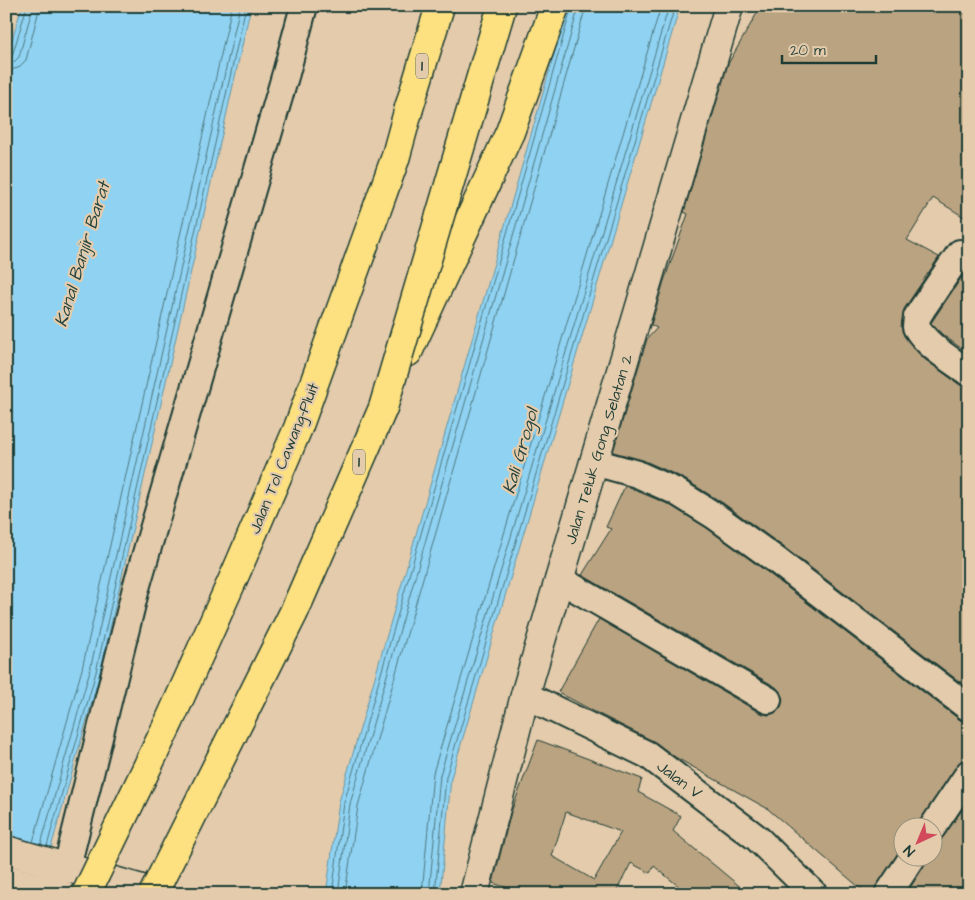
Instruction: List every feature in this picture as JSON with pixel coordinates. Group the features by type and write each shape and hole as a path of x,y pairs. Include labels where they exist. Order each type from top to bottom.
{"highway":[{"name":"1","path":"133,890 294,612 383,408 502,6"},
{"path":"383,408 510,132 554,6"},
{"name":"Jalan Tol Cawang–Pluit","path":"86,894 169,722 298,428 395,159 437,12"}],"street":[{"path":"60,865 136,588 304,6"},
{"name":"Jalan Teluk Gong Selatan 2","path":"474,894 525,694 729,6"},
{"path":"960,253 917,317 916,327 921,336 931,346 969,373"},
{"path":"594,462 637,474 676,491 715,516 776,560 969,708"},
{"path":"560,579 768,700"},
{"name":"Jalan V","path":"525,694 648,755 756,838 814,894"},
{"path":"939,818 969,773"},
{"path":"6,850 60,865 133,890"},
{"path":"888,894 905,868"},
{"path":"6,879 52,891"}],"water":[{"name":"Kanal Banjir Barat","path":"22,6 251,6 100,673 38,894 6,894 6,60"},
{"name":"Kali Grogol","path":"568,6 680,6 451,778 440,894 326,894 339,802"}],"building":[{"path":"761,6 955,6 969,17 969,220 933,198 907,240 939,257 904,309 901,326 904,336 923,358 960,385 969,388 969,689 723,503 681,477 643,460 613,452 647,339 657,328 651,325 664,281 688,214 684,212 728,64"},
{"path":"966,271 969,272 969,354 943,335 931,323"},
{"path":"625,486 668,504 707,528 960,720 969,723 969,758 962,760 957,765 921,818 892,818 892,862 876,886 873,894 867,894 768,809 675,757 655,742 558,692 599,619 760,713 768,715 775,713 781,707 783,700 781,693 776,687 582,575 611,529 606,527"},
{"path":"538,740 642,779 638,792 681,816 673,831 749,894 688,894 654,866 650,873 631,863 616,892 619,894 525,894 493,883 511,812","holes":["566,812 621,832 594,880 552,856"]},
{"path":"969,800 969,894 906,894 923,868 942,868 942,838"}]}
